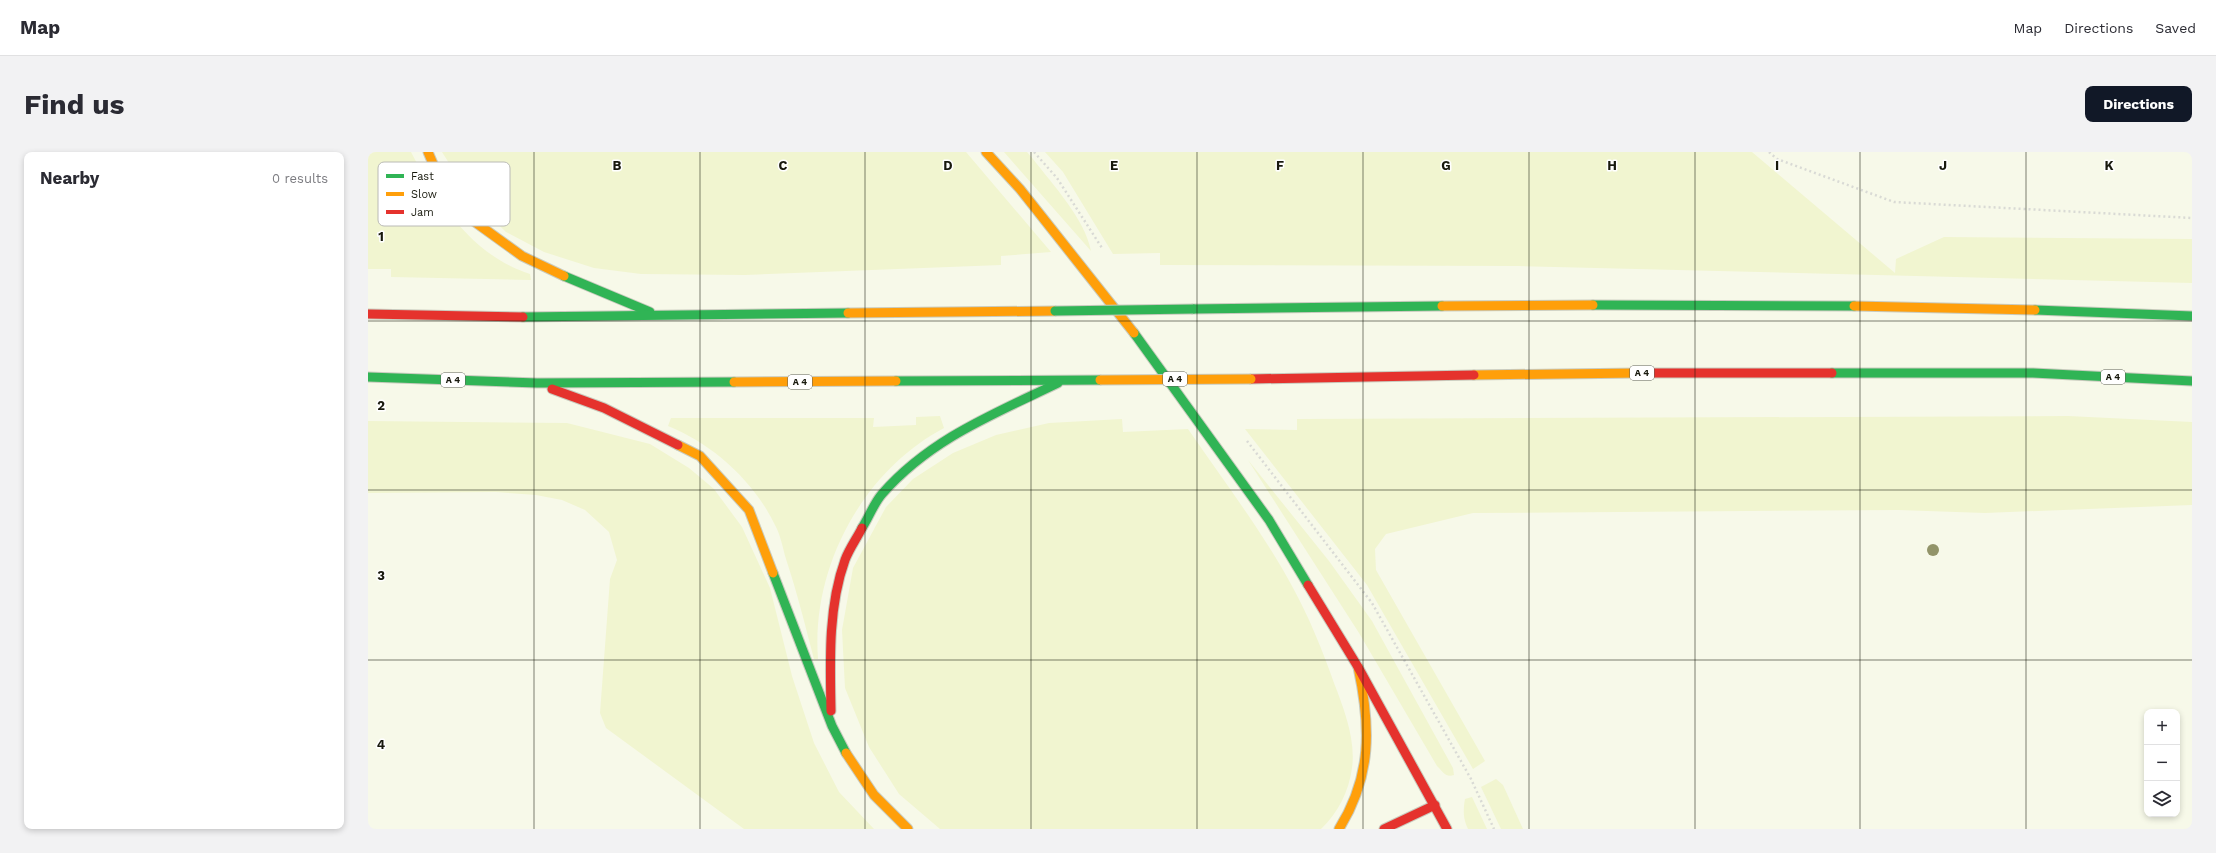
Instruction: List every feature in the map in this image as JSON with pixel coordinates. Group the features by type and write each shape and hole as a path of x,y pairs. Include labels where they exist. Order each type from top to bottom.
{"main road":[{"path":"428,152 432,162"},
{"path":"986,152 1020,189 1145,347 1269,520 1358,667 1447,829"},
{"path":"480,226 516,252 587,287 661,316"},
{"path":"368,314 538,317 661,316 1581,304 2063,310 2192,316"},
{"name":"A 4","path":"368,377 537,383 1252,379 1592,373 2033,373 2192,381"},
{"path":"832,726 830,664 835,596 845,559 881,495 914,461 950,436 1062,380"},
{"path":"537,383 604,408 700,456 749,510 832,726 848,760 871,794 908,829"},
{"path":"1339,829 1358,792 1364,772 1368,749 1366,704 1358,667"},
{"path":"1384,829 1435,805"}],"path":[{"path":"1770,152 1777,159 1894,202 2192,218"}],"green space":[{"path":"368,152 411,152 416,162 378,162 378,226 460,226 474,241 491,254 510,266 530,274 531,280 391,277 391,269 368,269"},
{"path":"442,152 966,152 1051,252 1001,256 1001,265 745,275 641,274 594,268 544,252 506,232 500,226 510,226 510,162 448,162"},
{"path":"1004,152 1027,152 1059,191 1075,215 1088,239 1091,251"},
{"path":"1045,152 1752,152 1895,273 1896,259 1944,237 2192,239 2192,283 1519,266 1160,265 1160,253 1113,254 1063,172"},
{"path":"940,416 944,428 915,446 889,469 867,496 848,525 833,557 823,590 818,624 818,659 814,659 781,539 767,510 757,495 731,466 701,443 668,426 671,418 874,418 873,427 916,425 916,417"},
{"path":"2068,416 2192,422 2192,505 1985,513 1898,510 1473,513 1386,534 1375,549 1376,570 1485,761 1473,769 1367,585 1245,429 1297,430 1297,419"},
{"path":"1122,419 1123,432 1188,429 1268,545 1304,609 1342,703 1351,736 1353,757 1351,777 1342,801 1333,816 1321,829 940,829 899,794 869,747 845,688 842,630 853,568 886,507 913,479 953,453 996,435 1049,423"},
{"path":"368,421 567,423 650,444 689,468 714,489 742,527 770,588 792,676 814,743 839,792 874,829 744,829 606,728 600,713 610,579 617,560 609,532 585,510 562,500 536,495 496,492 368,493"},
{"path":"1248,460 1329,561 1372,621 1453,768 1454,775 1447,775 1437,766 1359,633"},
{"path":"1496,779 1503,785 1523,829 1501,829 1481,787"},
{"path":"1472,797 1487,829 1468,829 1466,825 1464,818 1464,803 1465,799"}],"traffic: fast":[{"path":"564,276 650,312"},
{"path":"1593,305 1854,306"},
{"path":"1193,309 1442,306"},
{"path":"1055,311 1193,309"},
{"path":"2035,310 2192,316"},
{"path":"523,317 848,313"},
{"path":"1134,333 1269,520 1308,585"},
{"path":"1832,373 2033,373 2192,381"},
{"path":"368,377 537,383 734,382"},
{"path":"896,381 1100,380"},
{"path":"862,528 882,494 921,458 942,443 987,417 1058,383"},
{"path":"773,573 832,726 846,753"}],"traffic: slow":[{"path":"428,152 432,162"},
{"path":"986,152 1020,189 1134,333"},
{"path":"480,226 522,256 564,276"},
{"path":"1442,306 1593,305"},
{"path":"1854,306 2035,310"},
{"path":"848,313 1055,311"},
{"path":"1474,375 1637,373"},
{"path":"1100,380 1251,379"},
{"path":"734,382 896,381"},
{"path":"678,445 700,456 749,510 773,573"},
{"path":"1339,829 1358,790 1366,751 1365,710 1358,667"},
{"path":"846,753 874,795 908,829"}],"traffic: jam":[{"path":"368,314 523,317"},
{"path":"1637,373 1832,373"},
{"path":"1251,379 1474,375"},
{"path":"552,389 604,408 678,445"},
{"path":"831,711 831,634 839,578 845,560 862,528"},
{"path":"1308,585 1358,667 1447,829"},
{"path":"1384,829 1435,805"}]}
